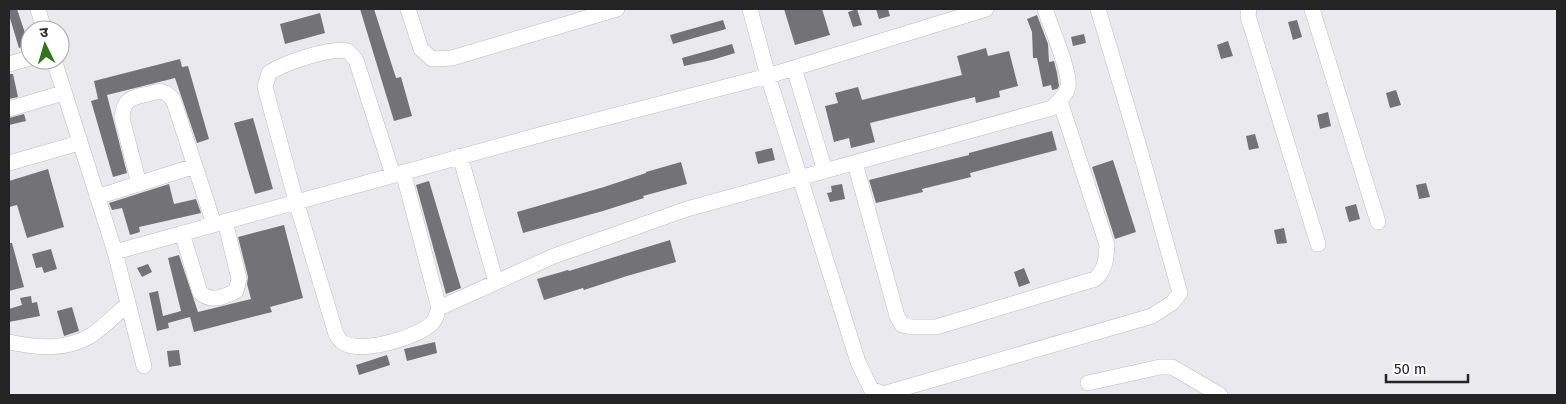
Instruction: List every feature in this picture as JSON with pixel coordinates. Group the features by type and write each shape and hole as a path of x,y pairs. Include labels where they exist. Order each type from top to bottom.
{"street":[{"path":"408,9 420,48 432,58 452,58 617,9"},
{"path":"750,9 768,76 858,362 871,389 882,394 1152,316 1172,303 1180,293 1098,9"},
{"path":"115,252 460,156 768,76 986,9"},
{"path":"439,308 554,256 687,209 1052,108 1060,100 1068,86 1068,75 1045,9"},
{"path":"1249,9 1248,16 1318,244"},
{"path":"1312,9 1378,222"},
{"path":"341,49 348,51 356,60 398,173 439,308 435,321 427,328 415,334 376,346 355,346 343,343 336,334 296,201 265,87 269,73 278,67 332,50 341,49"},
{"path":"794,68 825,171"},
{"path":"57,70 115,252 144,366"},
{"path":"139,184 122,118 123,109 128,101 138,96 159,91 165,92 173,99 194,166 219,223 239,279 236,291 226,296 212,299 200,292 182,233"},
{"path":"9,109 64,93"},
{"path":"855,163 896,316 902,325 912,328 936,327 1086,282 1095,279 1103,271 1107,245 1060,100"},
{"path":"9,163 79,143"},
{"path":"460,156 496,282"},
{"path":"97,198 194,166"},
{"path":"9,342 35,348 74,344 92,334 128,304"},
{"path":"1088,383 1160,367 1172,367 1220,395"}],"building":[{"path":"17,9 21,20 19,48 9,15 9,10"},
{"path":"360,9 374,9 396,78 401,77 412,116 394,121"},
{"path":"784,9 822,9 830,35 795,45"},
{"path":"857,9 862,25 853,27 848,12"},
{"path":"876,9 888,9 890,16 879,19"},
{"path":"320,13 325,33 285,44 280,24"},
{"path":"1037,15 1048,44 1049,62 1054,61 1059,86 1057,89 1052,90 1051,85 1043,87 1037,58 1033,58 1032,32 1027,19"},
{"path":"723,20 726,29 673,44 670,35"},
{"path":"1297,20 1302,37 1293,40 1288,22"},
{"path":"1084,34 1086,43 1073,46 1071,37"},
{"path":"1228,41 1233,56 1221,59 1217,45"},
{"path":"732,44 735,53 684,66 682,58"},
{"path":"986,48 988,56 1009,51 1018,86 999,91 1000,97 976,103 975,97 870,123 875,142 851,148 849,138 834,142 825,106 838,103 835,93 858,87 862,100 962,75 957,56"},
{"path":"180,59 182,67 188,66 209,139 197,143 175,78 107,95 127,173 113,177 91,101 98,99 94,81"},
{"path":"9,74 13,74 18,97 9,99"},
{"path":"1396,90 1401,105 1390,108 1386,93"},
{"path":"1328,112 1331,126 1320,129 1317,115"},
{"path":"24,114 26,121 9,125 9,118"},
{"path":"253,118 273,189 255,194 234,123"},
{"path":"1052,131 1057,150 970,173 971,177 922,189 923,192 876,203 869,180 969,155 969,153"},
{"path":"1255,134 1259,148 1249,150 1246,136"},
{"path":"772,148 775,160 758,164 755,152"},
{"path":"1113,160 1136,232 1115,239 1092,167"},
{"path":"681,162 687,184 643,196 644,198 603,211 523,233 517,212"},
{"path":"48,169 64,227 27,238 17,205 9,207 9,181"},
{"path":"429,181 461,288 446,294 416,185"},
{"path":"1426,183 1430,197 1419,199 1416,185"},
{"path":"169,184 174,204 196,199 201,213 139,227 140,232 130,235 122,208 112,210 109,203"},
{"path":"842,184 845,199 830,202 827,193 832,192 831,186"},
{"path":"1356,204 1360,219 1349,222 1345,207"},
{"path":"284,225 303,298 270,307 272,312 194,332 190,317 168,323 169,328 157,331 149,293 158,291 163,316 181,311 168,258 179,255 198,312 251,299 247,284 248,277 238,237"},
{"path":"1284,228 1287,243 1277,244 1274,230"},
{"path":"670,240 676,262 544,300 537,279"},
{"path":"9,243 12,243 24,287 9,291"},
{"path":"51,249 57,269 44,273 42,267 36,268 32,254"},
{"path":"148,264 152,272 142,277 137,268"},
{"path":"1024,268 1030,283 1019,287 1014,272"},
{"path":"31,296 32,303 37,302 40,316 9,322 9,309 22,305 20,298"},
{"path":"72,307 79,331 64,336 57,311"},
{"path":"435,342 437,353 407,361 404,349"},
{"path":"179,350 181,365 169,367 167,351"},
{"path":"387,355 390,365 359,375 356,365"}]}
